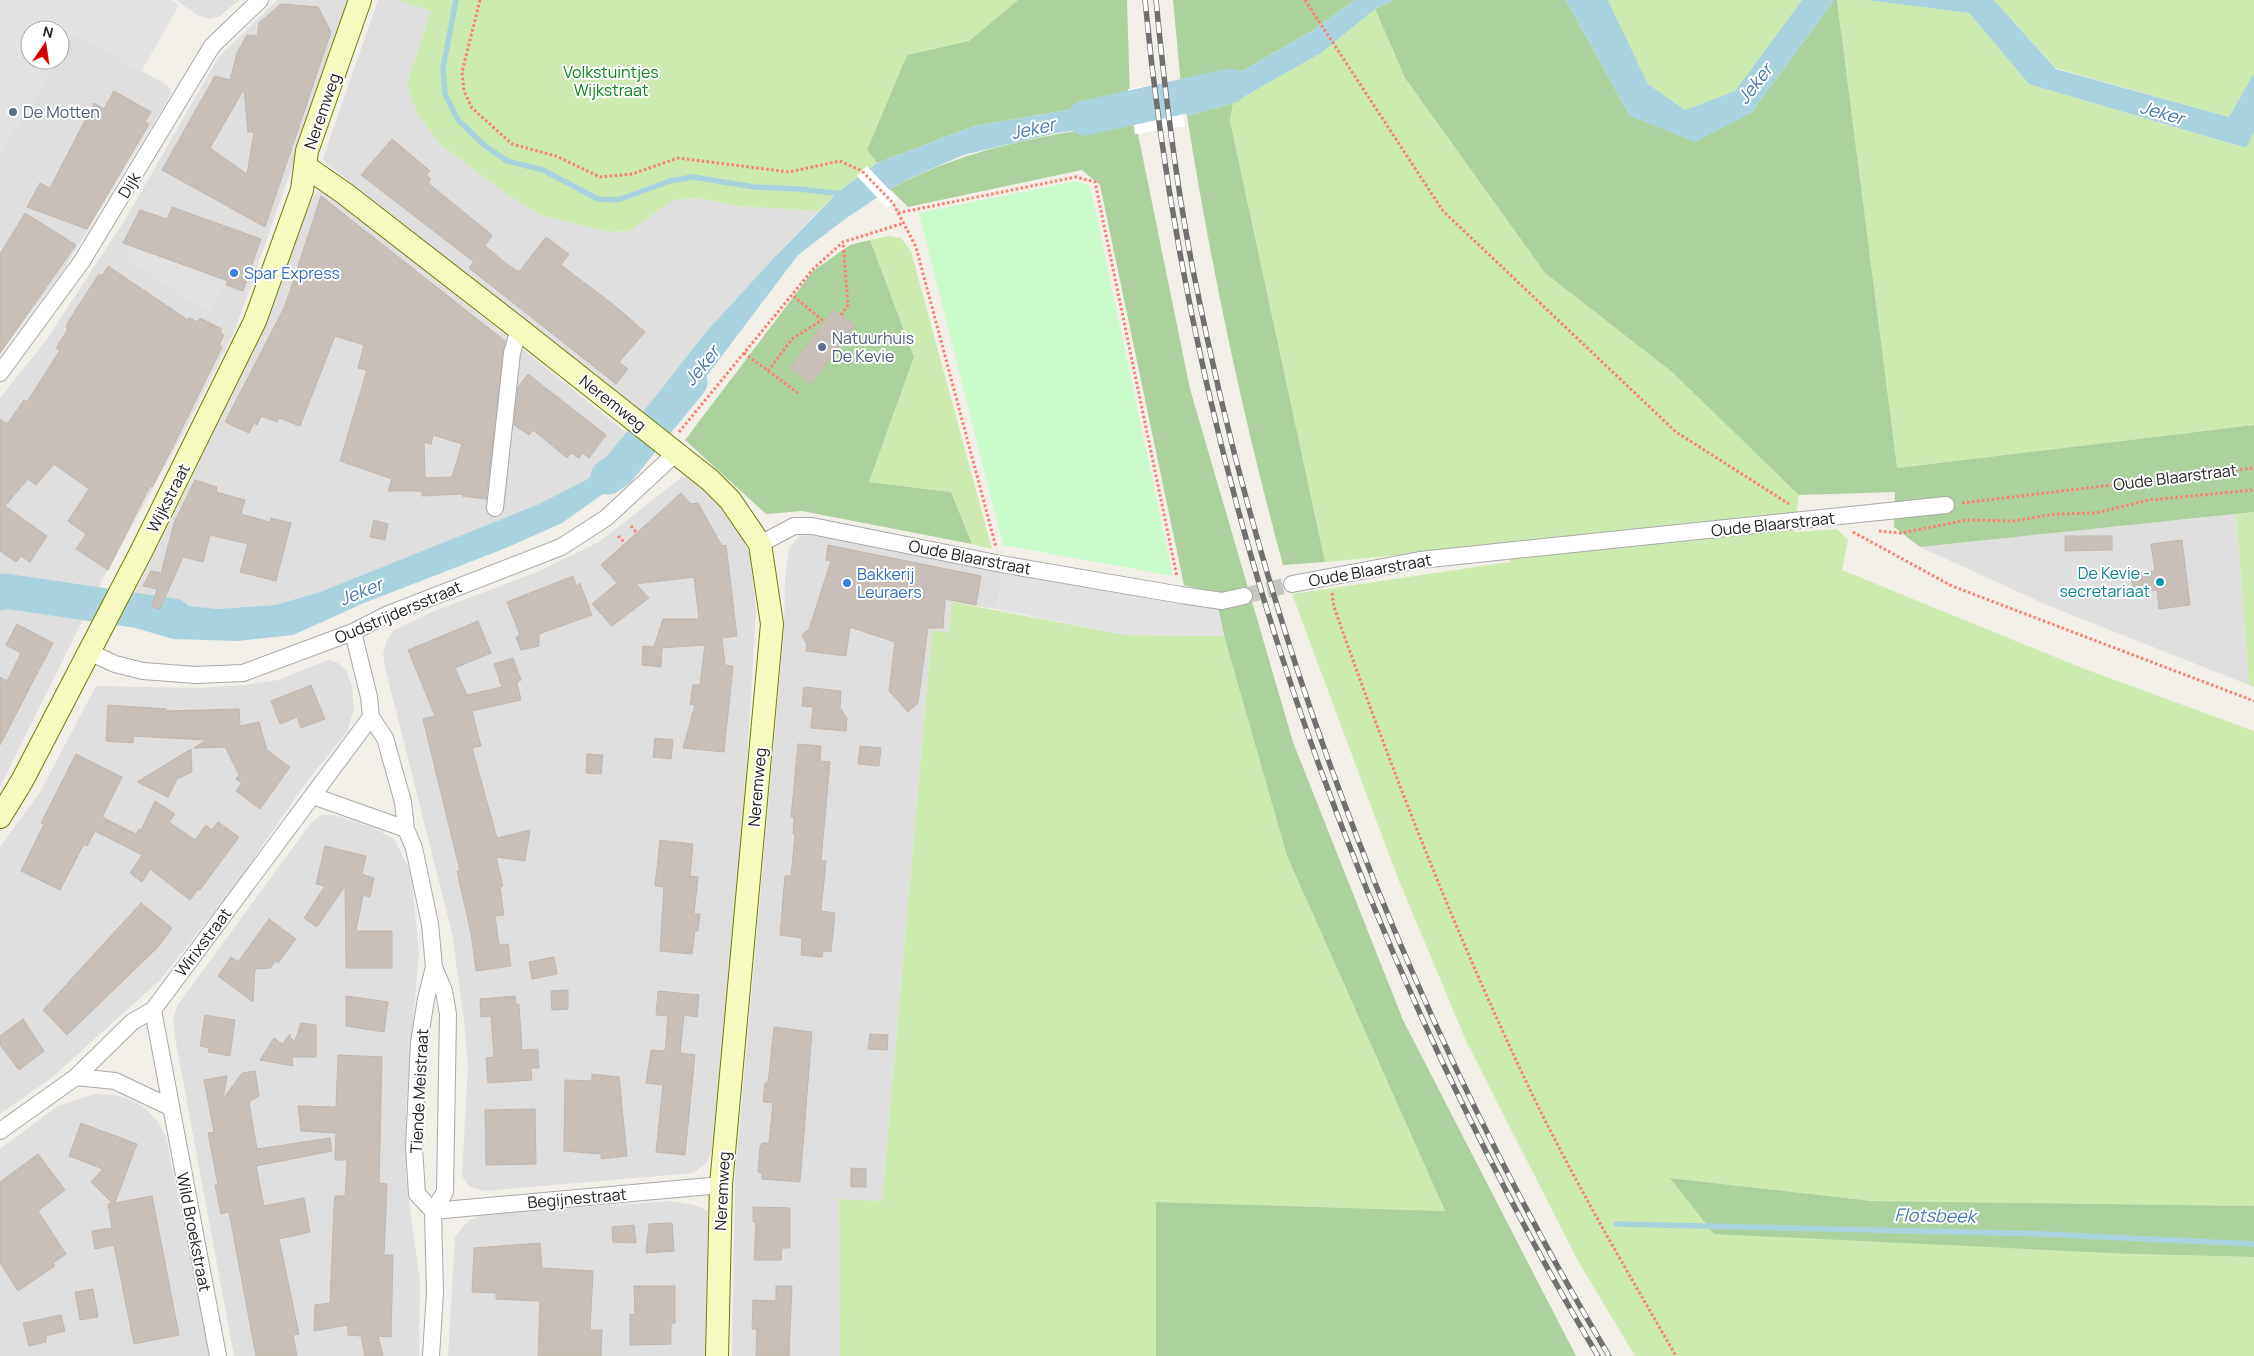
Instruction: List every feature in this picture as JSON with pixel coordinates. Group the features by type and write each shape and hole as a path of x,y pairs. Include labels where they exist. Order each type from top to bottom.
{"street":[{"name":"Dijk","path":"0,372 82,261 212,46 260,0"},
{"name":"Neremweg","path":"360,0 307,152 305,166 344,193 519,328 669,447 730,500 760,544 772,624 721,1185 717,1356"},
{"name":"Wijkstraat","path":"0,818 22,781 102,627 255,320 302,190 305,166"},
{"path":"495,508 512,353 519,328"},
{"name":"Oudstrijdersstraat","path":"89,652 115,664 143,671 196,675 243,673 353,632 386,616 561,547 606,518 669,447"},
{"name":"Oude Blaarstraat","path":"1292,584 1330,575 1420,560 1946,505"},
{"name":"Oude Blaarstraat","path":"760,544 794,526 812,526 1001,564 1182,595 1222,601 1244,596"},
{"name":"Tiende Meistraat","path":"353,632 369,697 371,717 384,738 403,802 406,829 414,848 430,924 434,967 444,991 448,1014 449,1049 445,1192 433,1211 417,1194 414,1148 419,1043 426,999 434,967"},
{"name":"Wirixstraat","path":"0,1132 76,1077 132,1022 153,1010 371,717"},
{"path":"312,796 406,829"},
{"name":"Wild Broekstraat","path":"153,1010 218,1356"},
{"path":"76,1077 115,1081 170,1108"},
{"name":"Begijnestraat","path":"433,1211 721,1185"},
{"path":"431,1356 435,1292 433,1211"}],"path":[{"path":"480,0 462,72 464,91 472,108 512,144 556,156 600,177 632,174 678,158 789,172 840,161 862,171 892,203 916,247 1001,564"},
{"path":"1305,0 1443,211 1676,432 1814,519"},
{"path":"898,213 1076,176 1095,182 1182,595"},
{"path":"669,447 814,268 843,242 904,223"},
{"path":"841,315 848,305 843,242"},
{"path":"768,371 792,339 822,320 792,295"},
{"path":"744,353 798,393"},
{"name":"Oude Blaarstraat","path":"1946,505 2254,468"},
{"path":"1874,531 1901,534 1968,520 2013,521 2055,514 2096,513 2148,500 2254,490"},
{"path":"630,526 637,533"},
{"path":"1857,530 1848,529 1952,586 2254,701"},
{"path":"618,536 625,543"},
{"path":"1330,575 1336,615 1395,777 1449,910 1535,1099 1611,1243 1676,1356"}],"shaded area":[{"name":"De Motten","path":"0,0 170,0 179,5 141,72 74,34 70,40 70,20 20,20 20,70 52,70 0,153"},
{"path":"176,0 239,0 220,16 210,19 197,15"},
{"path":"277,0 347,0 333,50 235,330 181,438 95,593 51,583 0,580 0,398 47,339 126,218 218,58"},
{"path":"378,0 398,0 431,11 407,84 441,145 507,194 540,215 608,232 630,231 673,200 698,198 737,206 818,211 705,333 644,413 326,163 323,158"},
{"path":"74,34 162,82 168,86 172,93 62,272 0,354 0,153 52,70 70,70 70,40"},
{"path":"326,191 633,438 588,479 539,504 320,592 275,605 218,609 131,600 185,492 267,318 311,201 316,193"},
{"path":"132,247 226,281 211,313 125,260"},
{"path":"682,477 690,477 729,513 750,554 756,609 743,831 714,1142 708,1161 693,1173 485,1191 470,1187 462,1176 468,1066 452,933 386,672 383,654 387,640 393,631 434,611 537,572 599,542"},
{"path":"2236,514 2249,685 2047,605 1920,547"},
{"path":"809,533 1004,571 996,609 953,602 949,634 932,630 882,1201 839,1199 840,1356 732,1356 735,1176 784,631 785,579 789,549 798,537"},
{"path":"1004,571 1218,608 1224,636 1126,635 996,609"},
{"path":"21,602 84,617 0,787 0,605"},
{"path":"328,660 338,663 346,670 352,686 354,709 347,732 307,781 234,887 160,980 50,1079 0,1114 0,847 40,792 96,686 201,688 244,685 278,680"},
{"path":"321,815 333,815 374,828 394,839 411,872 419,953 406,1107 406,1179 420,1282 419,1356 234,1356 176,1043 173,1021 177,1006 311,823"},
{"path":"94,1094 114,1095 131,1100 145,1108 158,1122 166,1137 210,1356 0,1356 0,1149 58,1106"},
{"path":"671,1201 694,1205 708,1211 705,1356 448,1356 455,1237 465,1224 481,1214"}],"green space":[{"name":"Volkstuintjes Wijkstraat","path":"398,0 1018,0 969,41 907,55 867,150 877,163 837,193 818,211 737,206 698,198 673,200 630,231 608,232 540,215 507,194 441,145 417,113 407,84 431,11"},
{"path":"1018,0 1127,0 1130,99 974,126 877,163 867,150 907,55 969,41"},
{"path":"1173,0 1355,0 1312,31 1244,70 1181,85"},
{"path":"1394,0 1566,0 1630,116 1751,113 1834,0 1837,0 1897,468 2254,425 2254,512 1920,547 1894,527 1895,492 1799,495 1672,372 1545,273 1405,78 1375,9"},
{"path":"1608,0 1802,0 1735,91 1685,110 1648,84"},
{"path":"1837,0 1867,0 1969,13 2029,84 2245,148 2254,132 2254,425 1896,468"},
{"path":"1994,0 2254,0 2254,73 2229,117 2056,68"},
{"path":"1375,9 1405,78 1545,273 1672,372 1799,494 1794,532 1837,529 1848,540 1842,570 2082,668 2254,731 2254,1206 1872,1201 1671,1178 2131,1254 2254,1257 2254,1356 1635,1356 1578,1261 1467,1043 1397,876 1292,594 1510,562 1509,545 1325,562 1230,121 1233,103 1321,53"},
{"path":"1233,103 1230,121 1325,562 1283,565 1254,454 1217,286 1187,116"},
{"path":"1133,123 1135,134 1138,134 1190,389 1293,742 1403,1020 1576,1356 1156,1356 1156,1202 1445,1211 1287,856 1224,636 1218,608 1220,595 1184,585 1100,185 1082,170 908,207 890,189 948,163 1008,144 1070,132"},
{"path":"1076,181 1090,186 1173,576 1003,545 919,213"},
{"path":"889,236 901,238 911,251 992,549 972,544 951,492 869,482 914,357 870,240"},
{"path":"870,240 914,357 869,482 951,492 972,544 802,511 766,514 685,440 813,271 850,245"},
{"path":"2254,512 2254,687 2249,685 2236,514"},
{"path":"952,602 1126,635 1224,636 1287,856 1445,1211 1156,1202 1156,1356 840,1356 839,1199 882,1201 932,630 949,633"},
{"path":"1670,1178 1872,1201 2254,1206 2254,1257 2131,1254 1714,1234"}],"water":[{"path":"1355,0 1394,0 1375,9 1321,53 1233,103 1187,116 1181,85 1244,70 1312,31"},
{"path":"1566,0 1608,0 1648,84 1685,110 1735,91 1802,0 1834,0 1751,113 1695,142 1630,116"},
{"path":"1867,0 1994,0 2056,69 2229,117 2254,73 2254,132 2246,148 2029,84 1969,13"},
{"path":"1130,99 1133,123 1056,133 963,155 890,189 845,219 798,255 669,426 646,409 705,333 774,258 837,193 877,163 974,126"},
{"path":"633,438 653,453 620,482 562,523 506,548 364,603 293,635 238,641 173,639 122,624 131,600 218,609 275,605 320,592 539,504 588,479"},
{"path":"5,578 51,583 95,593 84,617 21,602 0,605 0,580"}],"pier":[{"path":"1178,81 1185,126 1135,134 1128,89"},
{"path":"867,166 897,198 887,208 857,176"}],"building":[{"path":"281,4 318,7 331,32 265,227 162,170 215,76 230,80 237,53 247,35 257,36 259,23","holes":["244,89 248,132 254,132 247,174 210,148"]},
{"path":"114,91 151,112 145,122 149,124 87,229 27,207 40,183 50,188 94,103 104,109"},
{"path":"392,139 430,171 426,175 431,179 428,183 492,235 485,246 507,264 519,272 546,237 569,254 561,265 614,305 645,332 619,362 628,369 616,384 469,268 474,262 361,175"},
{"path":"321,196 505,341 486,499 462,496 463,494 422,496 422,491 388,491 392,479 340,461 367,370 358,368 364,345 335,336 300,426 279,418 277,422 261,416 257,425 254,423 249,433 225,422 285,306","holes":["433,435 462,444 452,477 425,478 424,442 431,444"]},
{"path":"172,207 261,239 243,291 226,285 228,281 123,243 140,210 167,219"},
{"path":"25,213 76,245 0,353 0,254"},
{"path":"108,266 188,320 189,318 198,322 200,318 222,329 220,332 224,335 219,345 222,347 173,447 152,487 150,486 108,570 76,549 86,534 68,521 89,489 54,464 36,485 28,479 5,506 47,536 30,562 21,556 16,562 0,551 0,419 7,424 24,400 27,402 60,350 56,348 68,329 66,328 68,322 99,274 102,276"},
{"name":"Natuurhuis De Kevie","path":"833,310 855,325 811,384 790,368"},
{"path":"528,374 606,435 589,458 583,453 579,458 571,453 567,458 533,430 529,435 514,425 518,387"},
{"path":"195,480 217,487 216,492 245,500 241,514 270,522 271,518 291,523 276,581 240,572 248,544 210,535 203,562 183,557 160,609 152,607 157,589 143,586 151,571 161,573 174,523"},
{"path":"681,493 691,504 698,503 722,546 726,545 737,636 722,638 725,665 733,666 724,752 683,748 695,705 690,704 693,685 700,685 705,645 662,648 661,667 642,665 643,646 654,647 663,619 699,619 694,577 636,584 649,598 612,626 592,604 617,583 601,565"},
{"path":"374,520 388,524 385,540 370,537"},
{"path":"2065,536 2112,536 2112,550 2065,551"},
{"name":"De Kevie - secretariaat","path":"2182,540 2190,605 2159,609 2157,590 2133,592 2131,574 2155,571 2151,544"},
{"path":"828,545 981,576 976,605 945,599 943,628 928,628 918,703 908,712 889,691 895,642 850,627 846,656 806,651 807,645 802,635 809,629 831,561 826,560"},
{"path":"573,576 577,587 580,583 592,615 539,634 539,646 521,650 516,637 520,635 507,602"},
{"path":"478,621 491,653 455,668 467,695 502,687 494,664 513,658 521,680 517,682 521,700 472,711 481,746 472,748 497,838 530,830 525,861 496,857 503,886 500,887 504,915 495,916 499,945 508,944 511,966 476,971 471,933 457,871 460,871 423,719 435,716 408,650"},
{"path":"17,624 53,643 0,745 0,677 7,681 21,653 6,645"},
{"path":"311,685 325,719 301,728 297,717 280,724 271,701"},
{"path":"804,687 841,691 840,708 847,718 846,731 811,728 813,707 802,706"},
{"path":"108,705 166,709 166,711 239,709 240,726 259,722 267,750 290,767 260,809 236,791 242,783 236,779 239,775 225,747 194,748 206,740 134,736 133,743 106,741"},
{"path":"655,738 673,740 671,759 653,757"},
{"path":"798,744 821,746 820,761 830,762 821,861 826,861 821,911 835,913 831,952 823,951 822,957 801,955 802,938 780,935 785,876 791,876 795,834 793,834 794,817 791,817"},
{"path":"860,746 881,748 879,766 858,764"},
{"path":"191,749 192,772 177,779 168,797 137,782"},
{"path":"76,754 122,777 102,817 136,834 139,829 141,830 155,801 175,814 169,822 195,840 206,825 212,830 218,822 239,837 200,890 198,889 190,900 150,869 142,882 130,873 142,855 95,831 87,846 84,844 60,890 21,871 44,824 41,823"},
{"path":"587,754 603,755 601,774 586,773"},
{"path":"660,840 693,844 690,876 698,877 694,914 700,914 698,931 695,931 692,954 660,951 664,887 655,886"},
{"path":"325,846 366,856 362,874 374,878 370,897 363,895 356,931 392,931 392,968 346,968 345,886 317,927 304,918 325,886 316,884"},
{"path":"141,903 172,928 157,948 67,1035 43,1010"},
{"path":"269,919 296,939 278,963 276,961 270,968 255,969 253,1002 218,976 231,957 238,962"},
{"path":"554,957 557,974 532,979 529,962"},
{"path":"568,990 568,1009 552,1010 551,991"},
{"path":"658,991 699,995 697,1017 684,1015 680,1053 695,1055 685,1155 656,1152 663,1085 646,1083 651,1050 665,1051 668,1016 656,1015"},
{"path":"346,996 388,1002 384,1032 346,1026"},
{"path":"515,996 516,1004 519,1004 522,1050 538,1049 539,1068 531,1068 532,1080 488,1083 486,1058 494,1057 491,1016 481,1017 480,999"},
{"path":"205,1015 235,1020 230,1056 208,1052 209,1048 200,1046"},
{"path":"23,1019 44,1051 19,1070 0,1045 0,1036"},
{"path":"301,1023 316,1025 316,1057 292,1057 293,1066 260,1060 274,1038 282,1044 290,1034 290,1038 295,1041"},
{"path":"774,1027 812,1032 800,1182 762,1179 762,1173 758,1172 760,1148 762,1143 769,1143 773,1103 763,1102 765,1083 768,1083"},
{"path":"870,1034 888,1035 887,1050 868,1049"},
{"path":"338,1055 382,1057 379,1183 387,1184 384,1255 393,1255 391,1337 378,1336 383,1356 365,1356 361,1336 348,1335 348,1325 314,1331 315,1305 330,1303 335,1196 345,1196 347,1160 335,1160 336,1133 301,1131 298,1106 336,1107"},
{"path":"255,1071 259,1096 249,1102 257,1149 330,1138 332,1151 256,1166 264,1206 304,1198 310,1232 279,1239 299,1334 293,1335 297,1356 256,1356 229,1212 221,1214 215,1185 218,1185 208,1133 214,1132 204,1080 227,1076 223,1099 242,1073"},
{"path":"592,1074 619,1077 627,1156 601,1159 601,1154 564,1151 565,1080 592,1081"},
{"path":"535,1109 536,1164 486,1165 485,1110"},
{"path":"81,1123 137,1144 115,1203 152,1196 179,1335 134,1344 114,1245 95,1249 92,1231 112,1228 108,1204 112,1203 91,1182 103,1169 69,1156"},
{"path":"38,1154 65,1190 38,1211 66,1254 53,1263 55,1266 18,1291 0,1263 0,1182"},
{"path":"851,1168 866,1169 866,1187 851,1187"},
{"path":"753,1207 790,1208 790,1248 782,1248 781,1260 754,1260 756,1222 753,1222"},
{"path":"672,1223 674,1251 646,1253 649,1224"},
{"path":"634,1225 636,1243 613,1242 612,1227"},
{"path":"540,1243 542,1268 593,1271 590,1330 602,1330 601,1356 538,1356 540,1301 496,1299 496,1293 472,1292 474,1248"},
{"path":"634,1286 675,1286 675,1323 671,1323 671,1344 630,1345 630,1314 635,1315"},
{"path":"776,1286 792,1286 789,1356 756,1356 757,1329 752,1329 753,1300 776,1301"},
{"path":"93,1289 98,1317 80,1320 75,1292"},
{"path":"61,1315 65,1331 46,1336 46,1342 29,1346 23,1323"}],"waterway":[{"path":"456,0 443,68 445,94 458,120 484,145 507,161 543,170 598,199 618,200 670,181 693,177 754,187 799,189 843,194"},
{"name":"Jeker","path":"1085,118 1230,86"},
{"name":"Jeker","path":"608,477 619,469 690,382"},
{"name":"Jeker","path":"0,593 5,591 174,616"},
{"name":"Flotsbeek","path":"1616,1224 2042,1234 2254,1244"}],"tunnel":[{"path":"1244,596 1292,584"}],"railway":[{"path":"1145,0 1162,143 1186,285 1217,425 1254,564 1297,702 1346,837 1401,970 1461,1101 1526,1230 1598,1356"},
{"path":"1156,0 1172,140 1195,280 1226,421 1264,561 1307,699 1356,835 1411,969 1472,1101 1538,1230 1609,1356"}],"place":[{"name":"De Motten","path":"13,112"},
{"name":"Spar Express","path":"234,273"},
{"name":"Natuurhuis De Kevie","path":"822,347"},
{"name":"De Kevie - secretariaat","path":"2160,582"},
{"name":"Bakkerij Leuraers","path":"847,583"}]}
